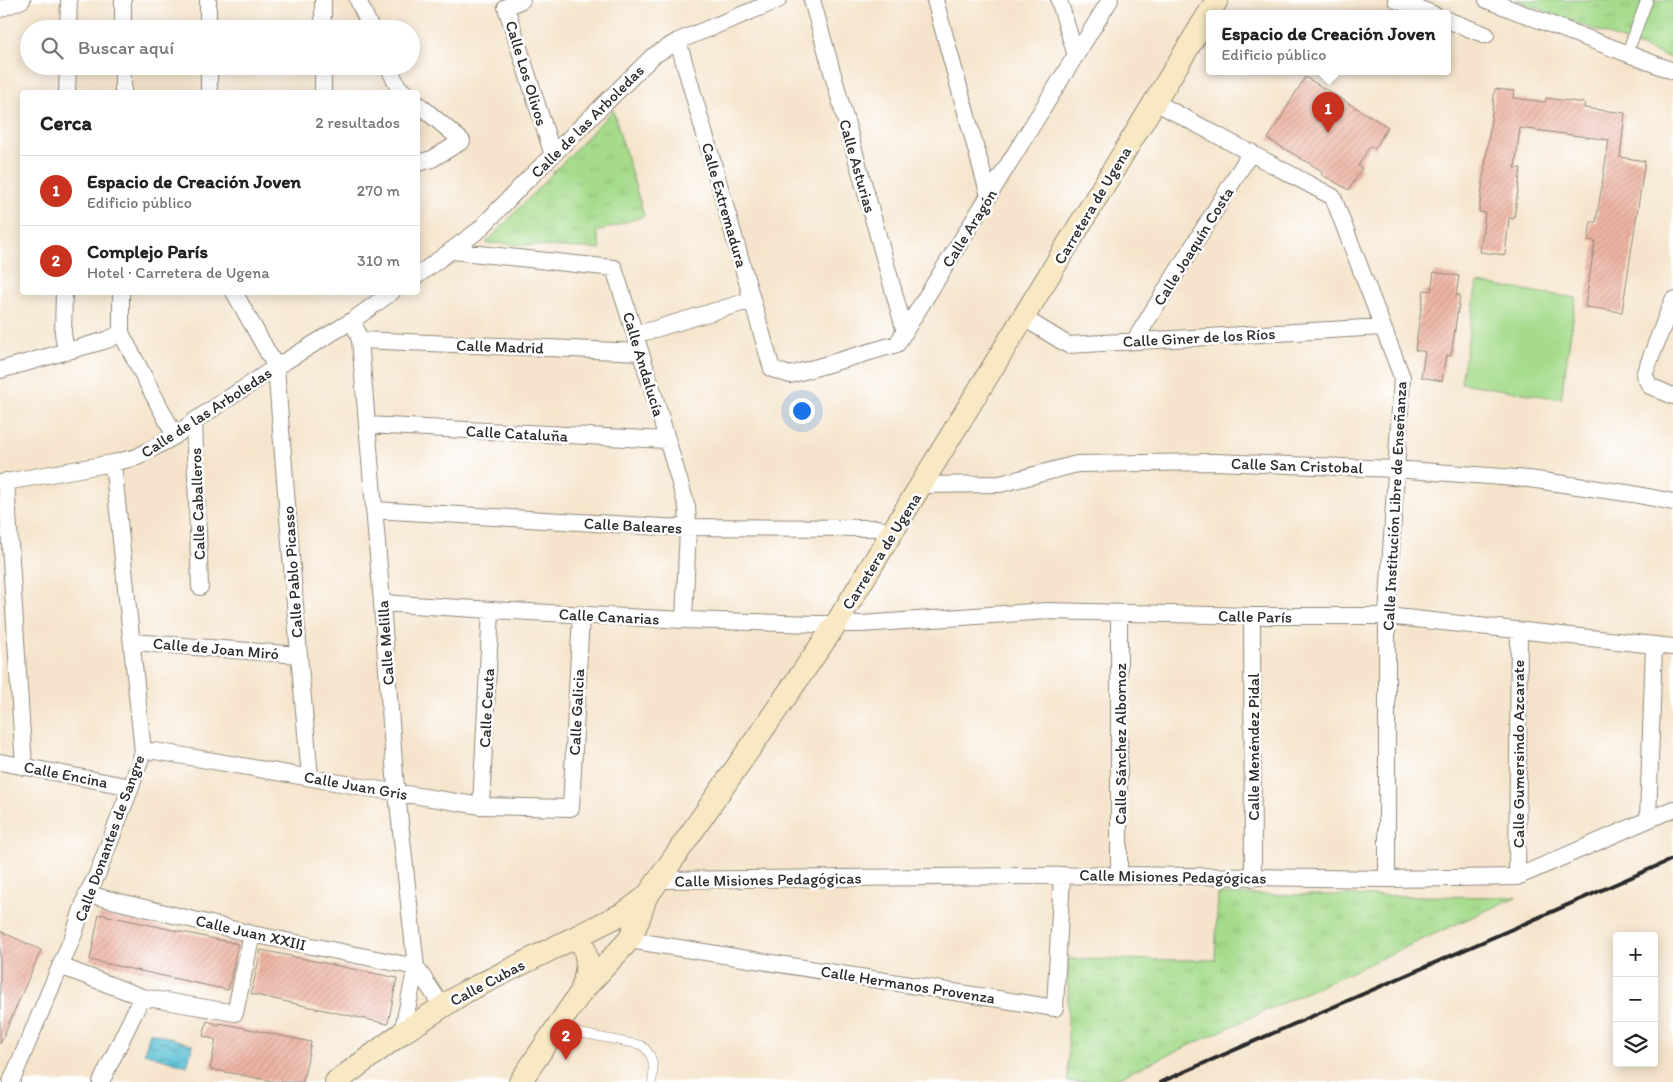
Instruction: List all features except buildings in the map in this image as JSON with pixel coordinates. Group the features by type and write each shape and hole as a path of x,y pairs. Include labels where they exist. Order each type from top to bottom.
{"main road":[{"name":"Carretera de Ugena","path":"520,1082 581,992 628,940 652,888 836,624 1206,18"},
{"name":"Calle Cubas","path":"336,1082 402,1032 442,1006 486,981 626,912 652,888"},
{"path":"579,936 585,947 587,966 581,992"}],"street":[{"path":"0,9 22,0"},
{"path":"68,20 69,0"},
{"path":"123,0 123,20"},
{"path":"208,0 208,20"},
{"path":"323,0 323,20"},
{"path":"358,0 367,20"},
{"name":"Calle Los Olivos","path":"522,0 506,7 553,155"},
{"name":"Calle de las Arboledas","path":"420,274 478,230 653,56 678,41 778,0"},
{"name":"Calle Asturias","path":"812,0 905,332"},
{"path":"934,0 989,196"},
{"path":"1059,0 1076,56"},
{"name":"Calle Aragón","path":"772,369 790,375 898,344 1110,0"},
{"path":"1396,0 1422,10"},
{"path":"1487,0 1673,71"},
{"path":"1631,43 1647,0"},
{"path":"1451,22 1486,35"},
{"name":"Calle Extremadura","path":"678,41 772,369"},
{"path":"67,90 68,75"},
{"path":"123,75 123,90"},
{"path":"209,75 209,90"},
{"path":"323,75 323,90"},
{"path":"392,75 402,90"},
{"name":"Calle Institución Libre de Enseñanza","path":"1155,102 1333,197 1402,377 1387,616 1387,879"},
{"path":"420,106 462,141 432,159 420,162"},
{"name":"Calle Joaquín Costa","path":"1135,340 1251,152"},
{"name":"Calle Andalucía","path":"452,251 614,268 687,507 688,528 684,620"},
{"path":"64,295 63,333 66,352"},
{"path":"121,295 121,333 175,436"},
{"path":"236,295 276,366"},
{"name":"Calle de las Arboledas","path":"3,482 137,457 175,436 276,366 353,320 388,295"},
{"path":"635,335 752,300"},
{"path":"1673,300 1644,375 1650,386 1673,396"},
{"name":"Calle Giner de los Ríos","path":"1024,318 1068,345 1382,327"},
{"name":"Calle Melilla","path":"353,320 360,340 397,793 416,967 402,1032"},
{"path":"0,370 107,340 121,333"},
{"name":"Calle Madrid","path":"360,340 640,352"},
{"name":"Calle Pablo Picasso","path":"276,366 310,777"},
{"name":"Calle Caballeros","path":"194,422 200,587"},
{"name":"Calle Cataluña","path":"367,425 667,440"},
{"name":"Calle San Cristobal","path":"922,485 1000,484 1077,464 1215,462 1395,469 1529,479 1633,494 1673,502"},
{"name":"Calle Donantes de Sangre","path":"11,1082 60,966 67,931 97,875 143,752 113,463"},
{"path":"3,482 24,767"},
{"name":"Calle Baleares","path":"374,510 688,528 877,528 892,534"},
{"name":"Calle Canarias","path":"382,603 684,620 836,624"},
{"name":"Calle Ceuta","path":"481,806 491,610"},
{"name":"Calle París","path":"836,624 861,624 1047,611 1252,616 1387,616 1673,647"},
{"name":"Calle Sánchez Albornoz","path":"1119,613 1119,875"},
{"name":"Calle Galicia","path":"570,808 581,615"},
{"name":"Calle Menéndez Pidal","path":"1252,616 1253,878"},
{"name":"Calle Gumersindo Azcarate","path":"1517,877 1519,630"},
{"name":"Calle de Joan Miró","path":"132,642 299,655"},
{"path":"1648,819 1654,645"},
{"name":"Calle Juan Gris","path":"143,752 155,751 481,806 570,808"},
{"name":"Calle Encina","path":"0,762 131,787"},
{"name":"Calle Misiones Pedagógicas","path":"652,888 708,881 1062,875 1387,879 1517,877 1673,809"},
{"name":"Calle Hermanos Provenza","path":"628,940 1055,1008 1062,875"},
{"name":"Calle Juan XXIII","path":"87,894 252,934 416,967"},
{"path":"60,966 142,997 235,1013 252,934"},
{"name":"Calle Melilla","path":"416,967 442,1006"},
{"path":"101,1082 142,997"}],"lane":[{"path":"557,1029 641,1045 651,1055 654,1071 652,1082"}],"green space":[{"path":"1515,0 1673,0 1673,59"},
{"path":"613,110 644,216 596,232 601,249 486,243"},
{"path":"1477,283 1576,298 1561,399 1461,383"},
{"path":"1218,894 1516,897 1109,1082 1068,1082 1068,959 1215,960"}],"water":[{"path":"150,1032 193,1045 187,1066 144,1053"}],"railway":[{"path":"1161,1082 1673,859"}],"place":[{"name":"Espacio de Creación Joven","path":"1328,133"},
{"name":"Complejo París","path":"566,1060"}]}
